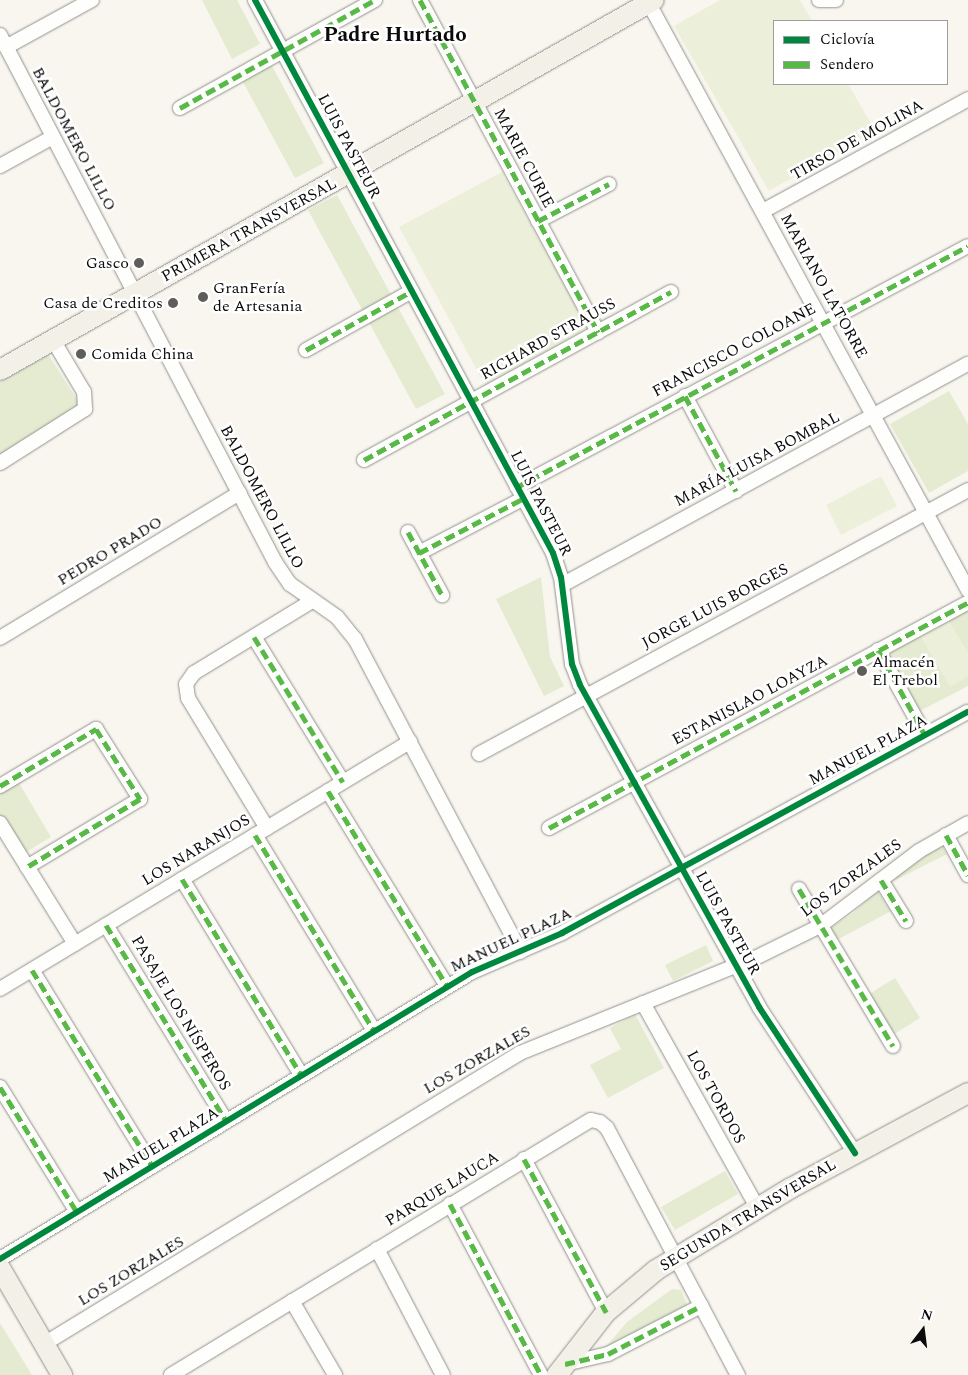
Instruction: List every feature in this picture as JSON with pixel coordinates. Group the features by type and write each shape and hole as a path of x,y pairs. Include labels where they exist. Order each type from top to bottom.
{"main road":[{"name":"PRIMERA TRANSVERSAL","path":"1,368 475,103 650,1"},
{"name":"SEGUNDA TRANSVERSAL","path":"561,1369 606,1312 638,1283 676,1257 757,1207 968,1093"},
{"path":"0,1268 62,1375"}],"street":[{"path":"3,41 92,0"},
{"name":"LUIS PASTEUR","path":"255,0 553,553 562,585 572,664 586,696 759,1007 855,1153"},
{"path":"180,108 375,0"},
{"name":"MARIE CURIE","path":"420,0 598,332"},
{"path":"819,0 836,0"},
{"name":"MARIANO LATORRE","path":"650,1 968,590"},
{"name":"BALDOMERO LILLO","path":"3,41 282,574 312,601 329,611 350,631 521,952"},
{"name":"TIRSO DE MOLINA","path":"763,211 968,99"},
{"path":"0,166 53,137"},
{"path":"538,221 609,184"},
{"name":"FRANCISCO COLOANE","path":"419,554 520,492 685,396 968,246"},
{"path":"306,350 412,292"},
{"name":"RICHARD STRAUSS","path":"364,460 671,292"},
{"path":"0,463 85,409 84,392 53,340"},
{"name":"MARÍA LUISA BOMBAL","path":"562,585 968,364"},
{"path":"685,396 736,491"},
{"name":"JORGE LUIS BORGES","path":"479,754 968,490"},
{"name":"PEDRO PRADO","path":"0,638 239,493"},
{"path":"408,532 442,595"},
{"path":"267,828 188,698 186,689 194,673 312,601"},
{"name":"ESTANISLAO LOAYZA","path":"548,828 968,602"},
{"path":"254,637 343,782"},
{"path":"878,650 925,734"},
{"name":"MANUEL PLAZA","path":"0,1259 447,986 486,965 521,952 968,712"},
{"path":"0,786 96,729 140,799 27,867"},
{"name":"LOS NARANJOS","path":"0,989 410,742"},
{"path":"328,791 447,986"},
{"path":"0,823 75,944"},
{"name":"LOS ZORZALES","path":"44,1344 515,1056 545,1041 735,965 820,926 881,880 946,835 968,823"},
{"path":"255,835 374,1031"},
{"path":"946,835 968,875"},
{"path":"182,879 302,1075"},
{"path":"881,880 906,921"},
{"path":"799,888 893,1046"},
{"name":"PASAJE LOS NÍSPEROS","path":"106,925 226,1120"},
{"path":"32,970 152,1166"},
{"name":"LOS TORDOS","path":"643,1003 757,1207"},
{"path":"0,1087 77,1212"},
{"name":"PARQUE LAUCA","path":"171,1375 582,1123 600,1122 607,1128 676,1257"},
{"path":"524,1159 606,1312"},
{"path":"450,1204 541,1375"},
{"path":"377,1249 443,1375"},
{"path":"676,1257 738,1375"},
{"path":"292,1301 334,1375"},
{"path":"561,1369 608,1354 701,1306"}],"green space":[{"path":"202,0 237,0 260,44 232,59"},
{"path":"720,0 800,0 811,20 773,20 773,85 849,85 875,130 769,191 674,26"},
{"path":"271,64 324,163 295,178 242,80"},
{"path":"502,172 588,329 485,385 399,227"},
{"path":"337,195 445,394 416,409 308,210"},
{"path":"48,354 78,401 74,411 0,455 0,382"},
{"path":"949,391 968,424 968,471 929,493 890,424"},
{"path":"881,476 897,506 841,535 826,505"},
{"path":"541,577 550,657 564,686 544,696 496,599"},
{"path":"968,610 968,686 918,712 886,654"},
{"path":"948,619 968,653 968,676 950,687 920,635"},
{"path":"19,783 51,837 23,854 0,815 0,794"},
{"path":"941,844 947,854 892,882 906,867"},
{"path":"877,891 891,911 835,941 828,930 853,913"},
{"path":"706,945 713,961 673,981 665,965"},
{"path":"895,978 920,1018 891,1036 866,996"},
{"path":"635,1014 664,1068 608,1098 590,1065 621,1049 610,1028"},
{"path":"725,1171 738,1194 675,1230 661,1207"},
{"path":"672,1289 681,1290 688,1307 605,1348 627,1322"},
{"path":"0,1323 32,1375 0,1375"}],"marked path":[{"path":"180,108 375,0"},
{"path":"420,0 598,332"},
{"path":"538,221 609,184"},
{"path":"517,487 968,246"},
{"path":"306,350 412,291"},
{"path":"364,460 671,292"},
{"path":"685,396 736,491"},
{"path":"419,553 524,498"},
{"path":"408,532 442,595"},
{"path":"549,828 968,602"},
{"path":"254,637 343,782"},
{"path":"878,650 925,735"},
{"path":"0,786 96,729 140,799 27,867"},
{"path":"328,791 447,986"},
{"path":"255,835 374,1031"},
{"path":"946,835 968,875"},
{"path":"182,879 301,1075"},
{"path":"881,880 906,921"},
{"path":"799,889 893,1046"},
{"path":"106,925 226,1121"},
{"path":"32,970 152,1166"},
{"path":"0,1087 77,1212"},
{"path":"524,1159 606,1312"},
{"path":"450,1204 541,1375"},
{"path":"565,1364 608,1354 701,1306"}],"cycle path":[{"path":"255,0 553,553 561,577 572,664 580,685 759,1007 855,1153"},
{"path":"0,1259 472,972 562,933 968,712"}],"place":[{"name":"Gasco","path":"139,263"},
{"name":"GranFería de Artesania","path":"203,297"},
{"name":"Casa de Creditos","path":"173,303"},
{"name":"Comida China","path":"81,354"},
{"name":"Almacén El Trebol","path":"862,671"}],"district":[{"name":"Padre Hurtado","path":"395,35"}]}
